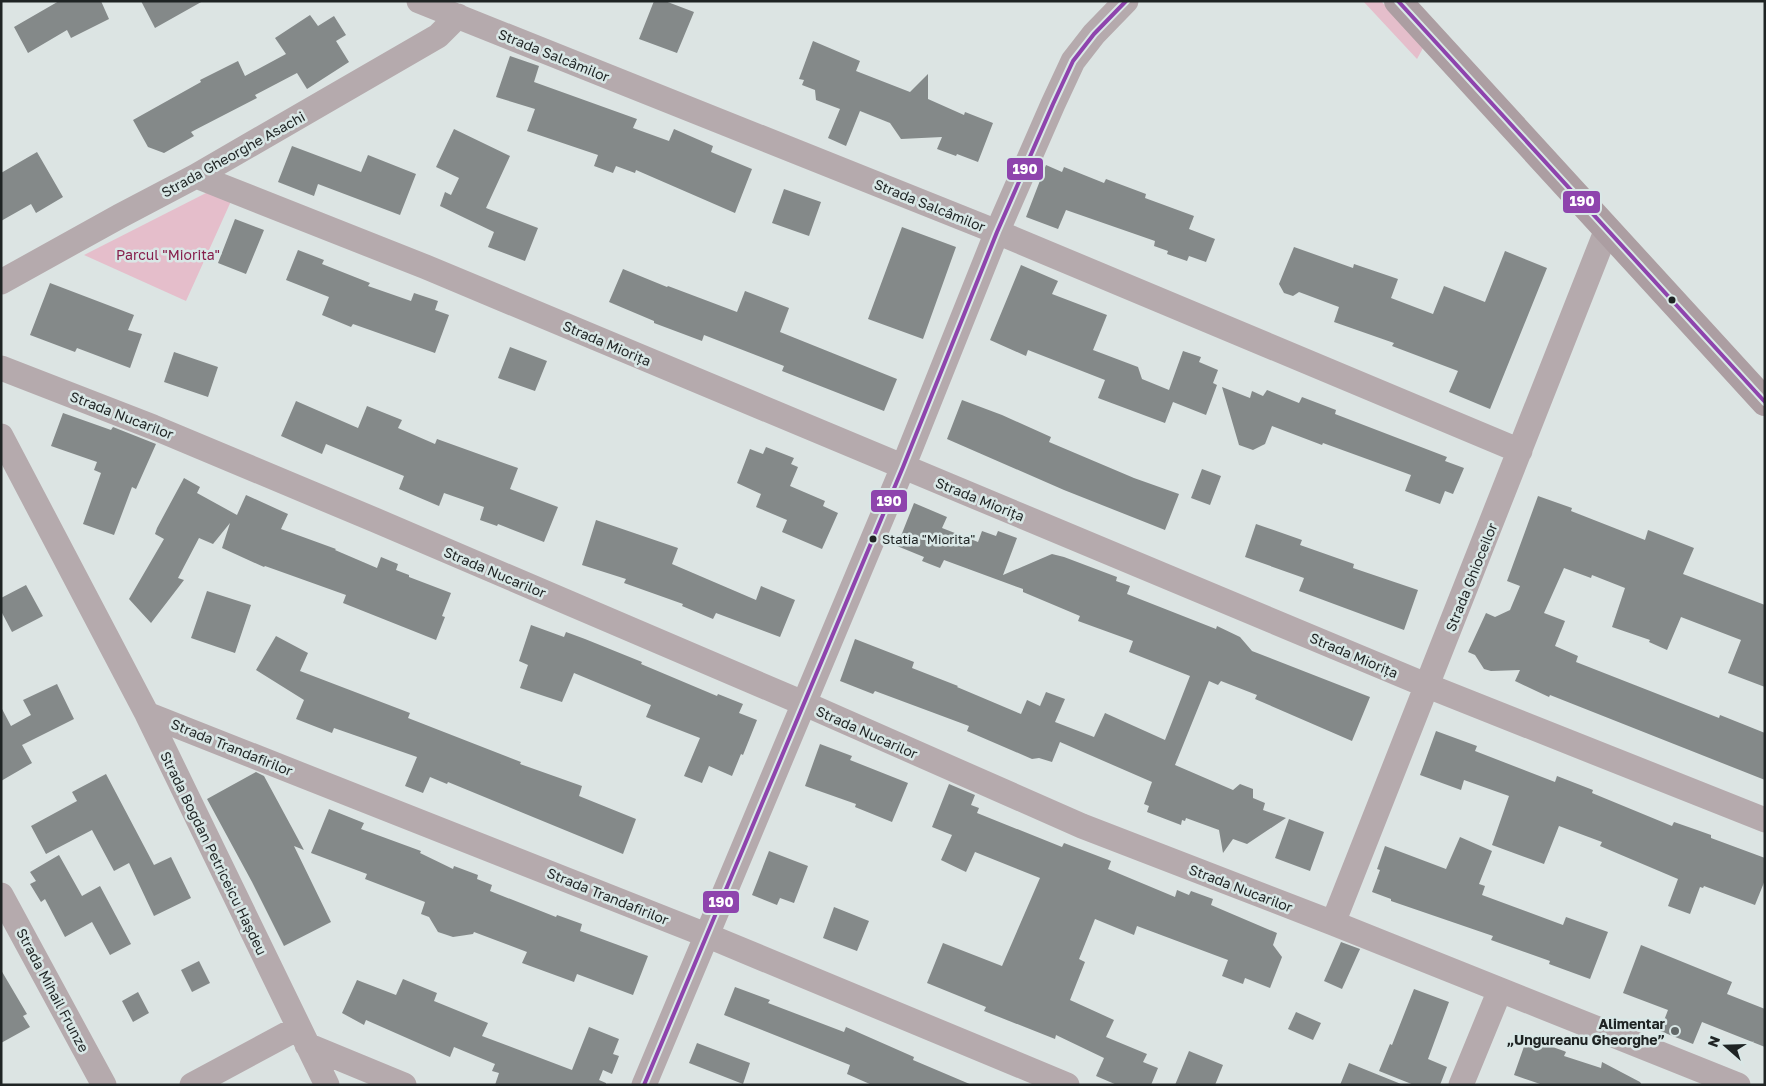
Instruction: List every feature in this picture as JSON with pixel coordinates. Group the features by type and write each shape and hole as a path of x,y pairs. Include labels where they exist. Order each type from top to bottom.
{"street":[{"name":"Strada Salcâmilor","path":"419,1 451,10 997,232 1520,451"},
{"path":"644,1085 902,467 997,232 1073,61 1094,34 1126,1"},
{"path":"1398,1 1765,402"},
{"name":"Strada Gheorghe Asachi","path":"1,282 196,176 438,36 451,10"},
{"name":"Strada Miorița","path":"196,176 426,267 1428,686 1765,820"},
{"name":"Strada Ghioceilor","path":"1333,923 1607,230"},
{"name":"Strada Nucarilor","path":"1,368 180,438 803,703 1082,826 1333,923 1738,1085"},
{"name":"Strada Bogdan Petriceicu Hașdeu","path":"1,436 147,714 326,1085"},
{"name":"Strada Trandafirilor","path":"147,714 706,935 1067,1085"},
{"name":"Strada Mihail Frunze","path":"1,895 104,1085"},
{"path":"1461,1085 1500,990"},
{"path":"192,1085 303,1036 404,1085"}],"green space":[{"path":"1363,1 1381,1 1423,48 1417,59"},
{"name":"Parcul \"Miorita\"","path":"210,191 232,199 186,301 84,255"}],"building":[{"path":"59,1 101,1 109,19 71,38 67,30 28,53 14,27"},
{"path":"141,1 203,1 155,28"},
{"path":"654,1 665,1 694,12 677,53 639,39"},
{"path":"310,15 318,26 334,16 346,35 336,41 349,62 307,89 297,73 255,95 257,98 191,132 194,136 164,153 148,147 133,120 201,82 200,80 238,61 245,76 286,54 275,38"},
{"path":"813,41 860,61 856,71 910,92 928,74 928,99 964,115 965,112 993,123 978,162 937,149 942,137 901,139 890,123 860,111 846,146 828,138 840,109 816,100 815,90 802,85 804,80 799,79"},
{"path":"510,56 539,66 534,82 637,119 633,128 669,141 674,129 713,146 711,152 752,169 735,213 636,170 635,173 616,166 613,173 594,166 598,155 527,131 535,109 496,97"},
{"path":"454,129 510,156 486,208 538,228 525,261 488,247 494,232 440,206 445,192 451,195 459,178 436,167"},
{"path":"292,146 361,172 368,155 416,174 400,215 318,184 314,196 278,182"},
{"path":"37,152 63,197 36,213 31,204 1,221 1,173"},
{"path":"1046,165 1062,172 1064,167 1104,183 1106,179 1146,194 1145,198 1194,216 1189,229 1215,239 1206,262 1189,256 1187,261 1167,254 1168,251 1154,246 1155,241 1066,210 1058,229 1026,217"},
{"path":"784,189 821,202 809,236 772,223"},
{"path":"235,219 264,230 246,274 218,263"},
{"path":"902,227 956,247 923,339 868,319"},
{"path":"1294,247 1353,268 1354,264 1398,279 1391,298 1433,314 1444,286 1485,302 1505,251 1547,268 1490,409 1449,392 1458,371 1392,346 1394,343 1334,322 1339,307 1299,292 1293,296 1284,293 1279,284"},
{"path":"298,250 324,260 322,264 370,283 368,286 411,301 414,293 438,301 435,310 449,315 435,353 353,324 351,327 322,315 329,297 286,280"},
{"path":"1021,265 1058,281 1052,294 1107,315 1093,350 1138,367 1142,379 1169,390 1183,351 1201,357 1199,362 1218,370 1213,383 1217,385 1206,415 1173,402 1165,423 1098,398 1105,380 1028,350 1026,356 990,340"},
{"path":"623,269 737,312 745,291 789,308 780,332 897,379 884,411 782,371 784,366 704,335 702,341 654,323 654,321 609,302"},
{"path":"50,283 134,315 128,330 142,334 130,368 77,348 75,352 30,335"},
{"path":"510,347 547,361 535,391 498,378"},
{"path":"174,352 218,367 208,397 164,382"},
{"path":"1222,387 1250,398 1252,391 1263,396 1267,390 1299,403 1302,397 1336,410 1335,414 1447,457 1445,461 1464,468 1453,494 1445,491 1440,504 1405,491 1411,475 1272,426 1265,444 1253,450 1239,445"},
{"path":"962,400 1002,415 1051,437 1049,442 1134,478 1179,494 1165,530 1064,490 947,439"},
{"path":"296,401 358,428 367,406 402,420 398,428 435,444 437,439 518,468 510,489 558,507 544,542 498,524 497,526 480,520 484,507 444,493 439,506 399,489 404,476 326,444 322,454 281,436"},
{"path":"63,413 111,430 113,427 156,444 136,489 132,487 114,535 83,524 101,473 94,470 97,462 51,446"},
{"path":"766,447 794,458 791,464 798,467 790,486 825,501 823,506 838,513 822,549 782,532 787,520 756,507 761,494 737,483 750,449 763,454"},
{"path":"1202,469 1221,476 1210,505 1191,498"},
{"path":"184,478 200,487 197,493 237,515 246,495 288,514 281,529 336,549 377,568 381,557 398,564 396,570 409,575 409,577 451,593 442,616 445,617 436,640 343,603 346,595 264,567 222,548 230,523 213,544 199,538 178,578 184,580 151,623 129,599 164,539 155,534"},
{"path":"1538,496 1572,508 1571,511 1645,540 1648,530 1694,548 1683,574 1765,605 1765,687 1728,673 1741,640 1681,617 1667,650 1649,642 1650,640 1612,627 1625,588 1592,575 1591,578 1564,568 1544,613 1565,621 1555,646 1578,656 1576,662 1719,718 1720,715 1765,733 1765,780 1550,695 1549,697 1515,681 1520,670 1491,671 1484,669 1475,655 1468,652 1486,613 1495,617 1510,610 1520,586 1507,581"},
{"path":"914,503 947,517 942,528 978,542 982,531 996,536 998,531 1017,538 1003,575 1052,554 1064,557 1117,577 1116,581 1130,586 1127,594 1216,629 1217,626 1240,637 1252,651 1370,697 1352,741 1255,699 1257,695 1221,681 1218,685 1209,681 1175,765 1233,790 1240,784 1253,789 1253,798 1265,803 1263,810 1286,818 1247,844 1233,839 1223,853 1219,830 1186,818 1185,821 1182,820 1181,825 1147,812 1149,806 1144,804 1152,782 1060,742 1052,762 1039,758 1032,759 967,731 969,726 875,691 873,694 840,681 855,639 914,662 912,668 1021,714 1027,700 1040,706 1046,692 1065,699 1055,722 1094,737 1105,713 1165,740 1190,676 1129,652 1133,641 1078,621 1080,616 1023,592 1023,589 944,560 940,568 922,561 924,557 897,546"},
{"path":"596,520 678,548 672,564 756,600 761,586 795,600 780,637 716,613 713,619 682,606 683,604 624,583 626,579 582,565"},
{"path":"1256,524 1302,540 1300,545 1354,564 1353,568 1418,590 1404,630 1299,591 1304,578 1245,557"},
{"path":"26,585 43,616 12,632 1,611 1,598"},
{"path":"207,591 251,605 235,653 191,638"},
{"path":"531,625 564,637 566,632 585,639 717,696 718,694 743,704 739,713 757,720 732,776 709,766 702,783 684,776 700,738 646,717 651,705 574,673 562,702 520,688 528,665 519,661"},
{"path":"276,636 308,653 300,671 410,713 408,718 521,762 520,764 582,786 579,796 636,819 623,854 448,782 447,784 430,777 423,793 405,786 417,757 334,728 332,733 296,719 304,700 256,670"},
{"path":"57,684 74,719 22,745 32,763 1,781 1,707 11,726 31,715 23,700"},
{"path":"1436,731 1477,746 1475,751 1555,782 1557,776 1593,790 1592,793 1672,826 1674,822 1711,835 1711,838 1765,858 1765,880 1755,905 1704,886 1703,888 1700,887 1690,914 1668,906 1678,879 1600,846 1602,842 1559,826 1544,864 1492,845 1509,796 1464,780 1461,790 1420,775"},
{"path":"820,744 852,756 850,760 908,783 892,822 855,807 856,804 805,786"},
{"path":"256,772 264,776 304,850 294,846 331,922 284,946 207,799"},
{"path":"106,774 154,865 171,857 191,898 154,916 129,863 114,871 92,830 46,854 31,826 77,801 72,792"},
{"path":"949,784 975,795 971,805 979,808 977,813 1062,847 1064,843 1111,861 1108,869 1175,897 1177,890 1189,895 1191,891 1213,899 1211,905 1277,933 1273,945 1282,957 1270,988 1245,978 1243,984 1222,976 1228,960 1137,926 1134,935 1095,919 1079,959 1085,962 1070,1000 1114,1020 1106,1037 1147,1054 1143,1062 1158,1068 1151,1085 1117,1085 1096,1076 1104,1058 1056,1035 1055,1039 984,1011 986,1007 927,983 943,943 1002,966 1040,878 975,852 966,872 941,860 952,835 932,827"},
{"path":"329,809 364,823 361,829 421,851 420,853 453,869 454,866 478,875 477,879 492,885 490,891 556,917 557,915 582,924 580,931 648,956 633,995 577,974 574,982 522,963 527,952 474,932 473,934 453,937 438,932 429,917 421,914 425,902 365,879 367,874 311,853"},
{"path":"1289,819 1324,832 1310,871 1275,858"},
{"path":"1460,837 1492,851 1479,884 1485,886 1482,895 1563,925 1566,917 1608,932 1590,979 1549,964 1550,961 1491,940 1493,936 1391,901 1391,899 1372,892 1380,870 1377,869 1385,846 1446,869"},
{"path":"769,851 808,866 794,903 780,898 777,905 752,895"},
{"path":"59,855 82,896 100,886 131,944 110,955 92,922 65,937 45,899 41,902 30,884 36,881 30,872"},
{"path":"834,907 869,921 857,951 823,938"},
{"path":"1341,942 1360,949 1342,989 1324,981"},
{"path":"1641,945 1732,982 1727,994 1765,1009 1765,1047 1702,1022 1693,1044 1660,1031 1668,1010 1623,993"},
{"path":"199,961 210,983 192,992 181,970"},
{"path":"1,970 27,1014 23,1016 30,1027 1,1043"},
{"path":"403,979 437,993 434,1001 488,1023 482,1036 572,1070 589,1027 619,1039 613,1054 619,1056 612,1074 603,1070 599,1080 606,1083 606,1085 495,1085 499,1073 492,1071 495,1064 454,1047 450,1057 366,1020 364,1025 342,1013 357,980 396,995"},
{"path":"735,987 770,1000 768,1003 844,1032 846,1027 914,1057 913,1060 972,1085 872,1085 847,1074 850,1065 724,1015"},
{"path":"1414,989 1449,1002 1428,1059 1447,1067 1440,1085 1414,1085 1379,1071 1390,1044 1392,1045"},
{"path":"138,992 149,1013 133,1022 122,1001"},
{"path":"1296,1012 1321,1023 1313,1040 1288,1029"},
{"path":"1527,1038 1564,1051 1566,1052 1564,1056 1601,1068 1602,1062 1640,1082 1642,1085 1543,1085 1514,1075"},
{"path":"697,1043 750,1063 743,1084 689,1063"},
{"path":"1189,1051 1223,1065 1215,1085 1175,1085"},
{"path":"1349,1063 1401,1084 1401,1085 1340,1085"}],"transit line":[{"name":"190","path":"644,1085 903,467 997,232 1053,104 1073,61 1094,34 1126,1"},
{"name":"190","path":"1398,1 1765,402"}],"place":[{"name":"Statia \"Miorita\"","path":"873,539"},
{"name":"Alimentar „Ungureanu Gheorghe”","path":"1675,1031"}]}
